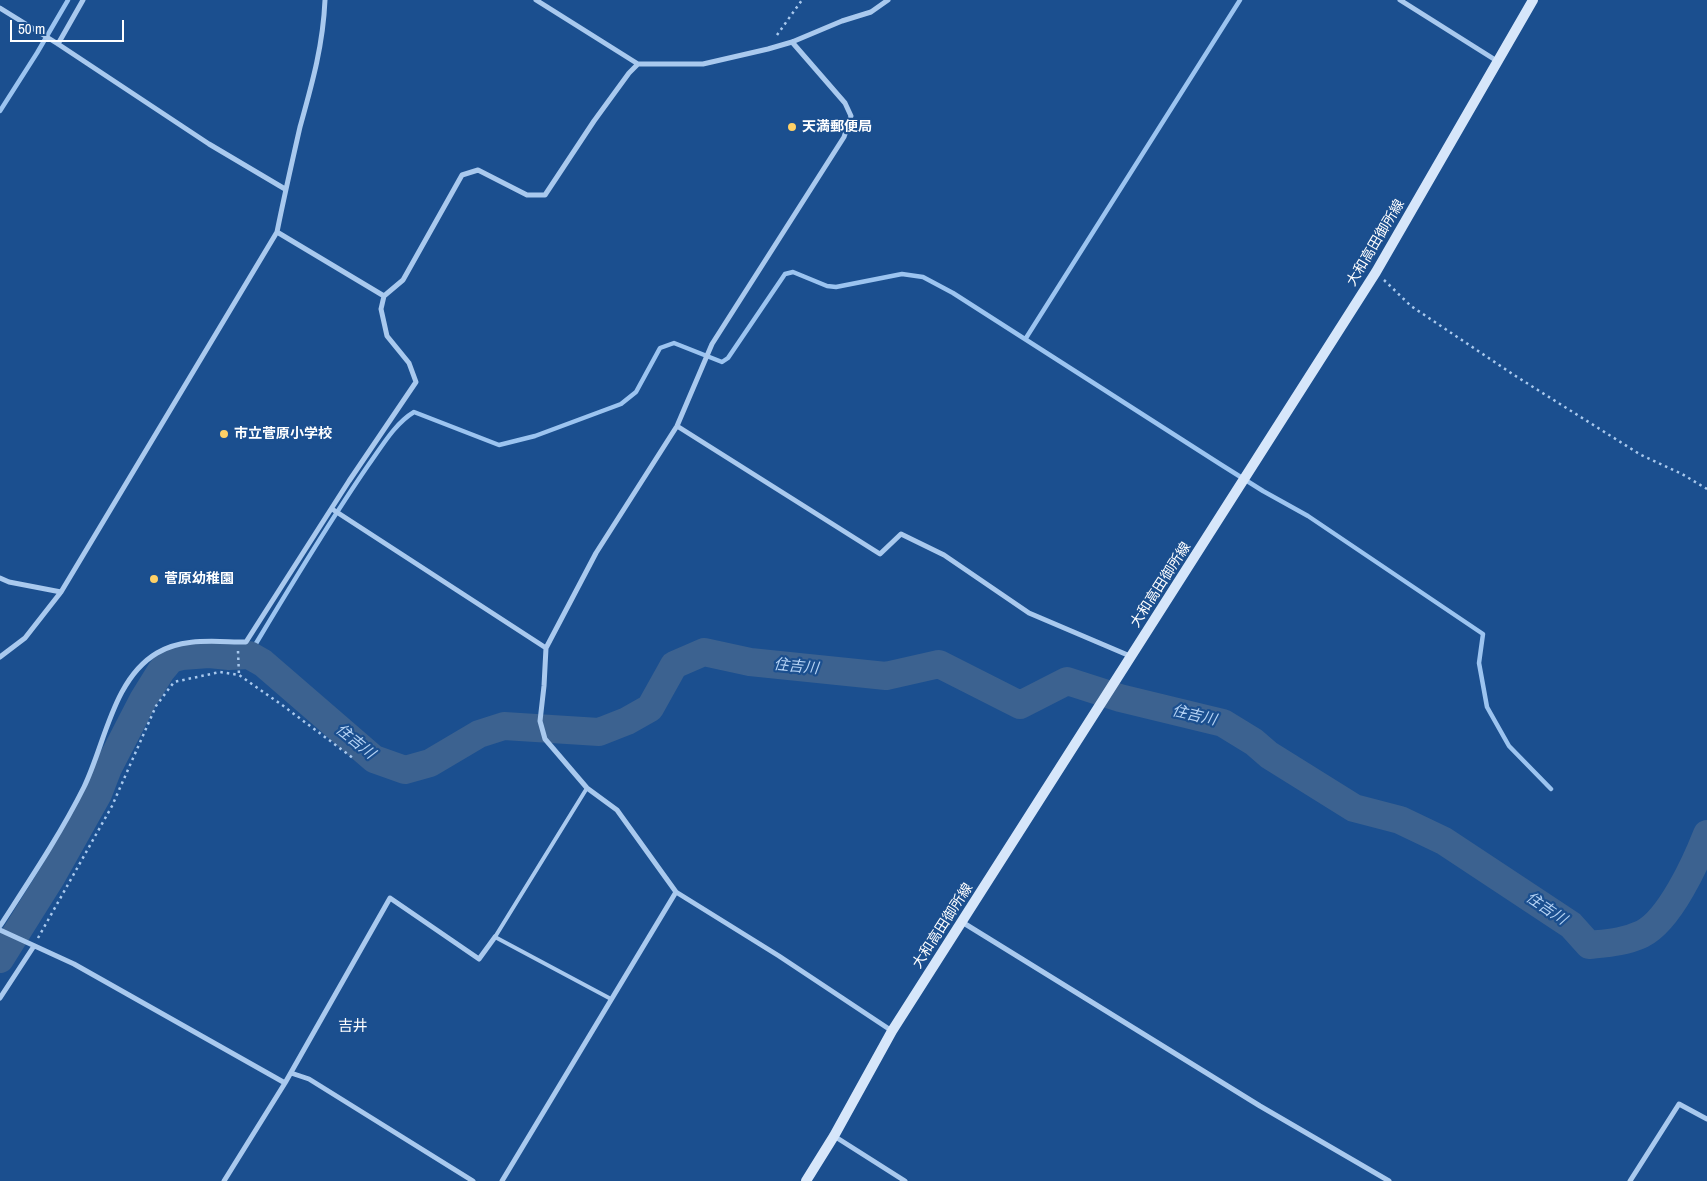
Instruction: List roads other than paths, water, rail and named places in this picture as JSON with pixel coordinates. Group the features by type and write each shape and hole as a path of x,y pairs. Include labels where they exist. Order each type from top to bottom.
{"main road":[{"name":"大和高田御所線","path":"806,1181 834,1136 892,1031 1376,272 1533,0"}],"street":[{"path":"58,44 83,0"},
{"path":"0,657 25,638 61,592 277,232 285,189 319,55 324,29 325,0"},
{"path":"536,0 638,64 703,64 768,49 792,42 835,24 871,12 888,0"},
{"path":"1400,0 1497,61"},
{"path":"0,8 209,144 285,189"},
{"path":"792,42 845,103 851,116 844,137 712,344 676,426 596,553 546,648 540,721 545,739 587,788 617,810 676,892 779,956 892,1031"},
{"path":"0,926 57,835 84,786 121,694 139,666 158,652 187,642 246,642 416,382 409,363 386,336 381,309 384,296 403,280 462,175 478,170 528,195 544,195 594,121 629,73 638,64"},
{"path":"277,232 384,296"},
{"path":"676,426 880,554 901,534 944,555 1029,613 1131,656"},
{"path":"332,510 546,648"},
{"path":"0,578 9,582 61,592"},
{"path":"502,1181 676,892"},
{"path":"224,1181 291,1073 390,898 479,959 496,937"},
{"path":"962,922 1260,1106 1389,1181"},
{"path":"0,930 74,964 285,1083"},
{"path":"0,998 34,946"},
{"path":"291,1073 308,1079 473,1181"},
{"path":"1630,1181 1679,1104 1707,1119"},
{"path":"834,1136 905,1181"}],"lane":[{"path":"587,788 496,937 611,999"}],"waterway":[{"path":"0,111 68,0"},
{"path":"1026,338 1240,0"},
{"path":"249,655 351,490 394,430 414,412 499,445 535,436 621,404 636,392 660,348 674,343 722,362 728,358 785,274 793,272 827,286 836,287 902,274 923,277 953,293 1220,464 1308,516 1483,634 1479,663 1487,707 1509,746 1551,789"},
{"name":"住吉川","path":"0,959 52,876 98,794 108,768 143,700 161,671 171,659 182,656 209,654 249,655 263,663 374,759 405,770 430,763 479,734 504,726 599,732 627,721 650,708 674,665 704,652 750,662 886,676 939,664 1020,705 1067,681 1120,698 1223,723 1254,742 1269,755 1354,808 1400,820 1444,841 1571,925 1589,945 1629,939 1642,934 1652,927 1672,904 1681,889 1707,834"}],"place":[{"name":"天満郵便局","path":"792,127"},
{"name":"市立菅原小学校","path":"224,434"},
{"name":"菅原幼稚園","path":"154,579"}],"district":[{"name":"吉井","path":"353,1027"}]}
